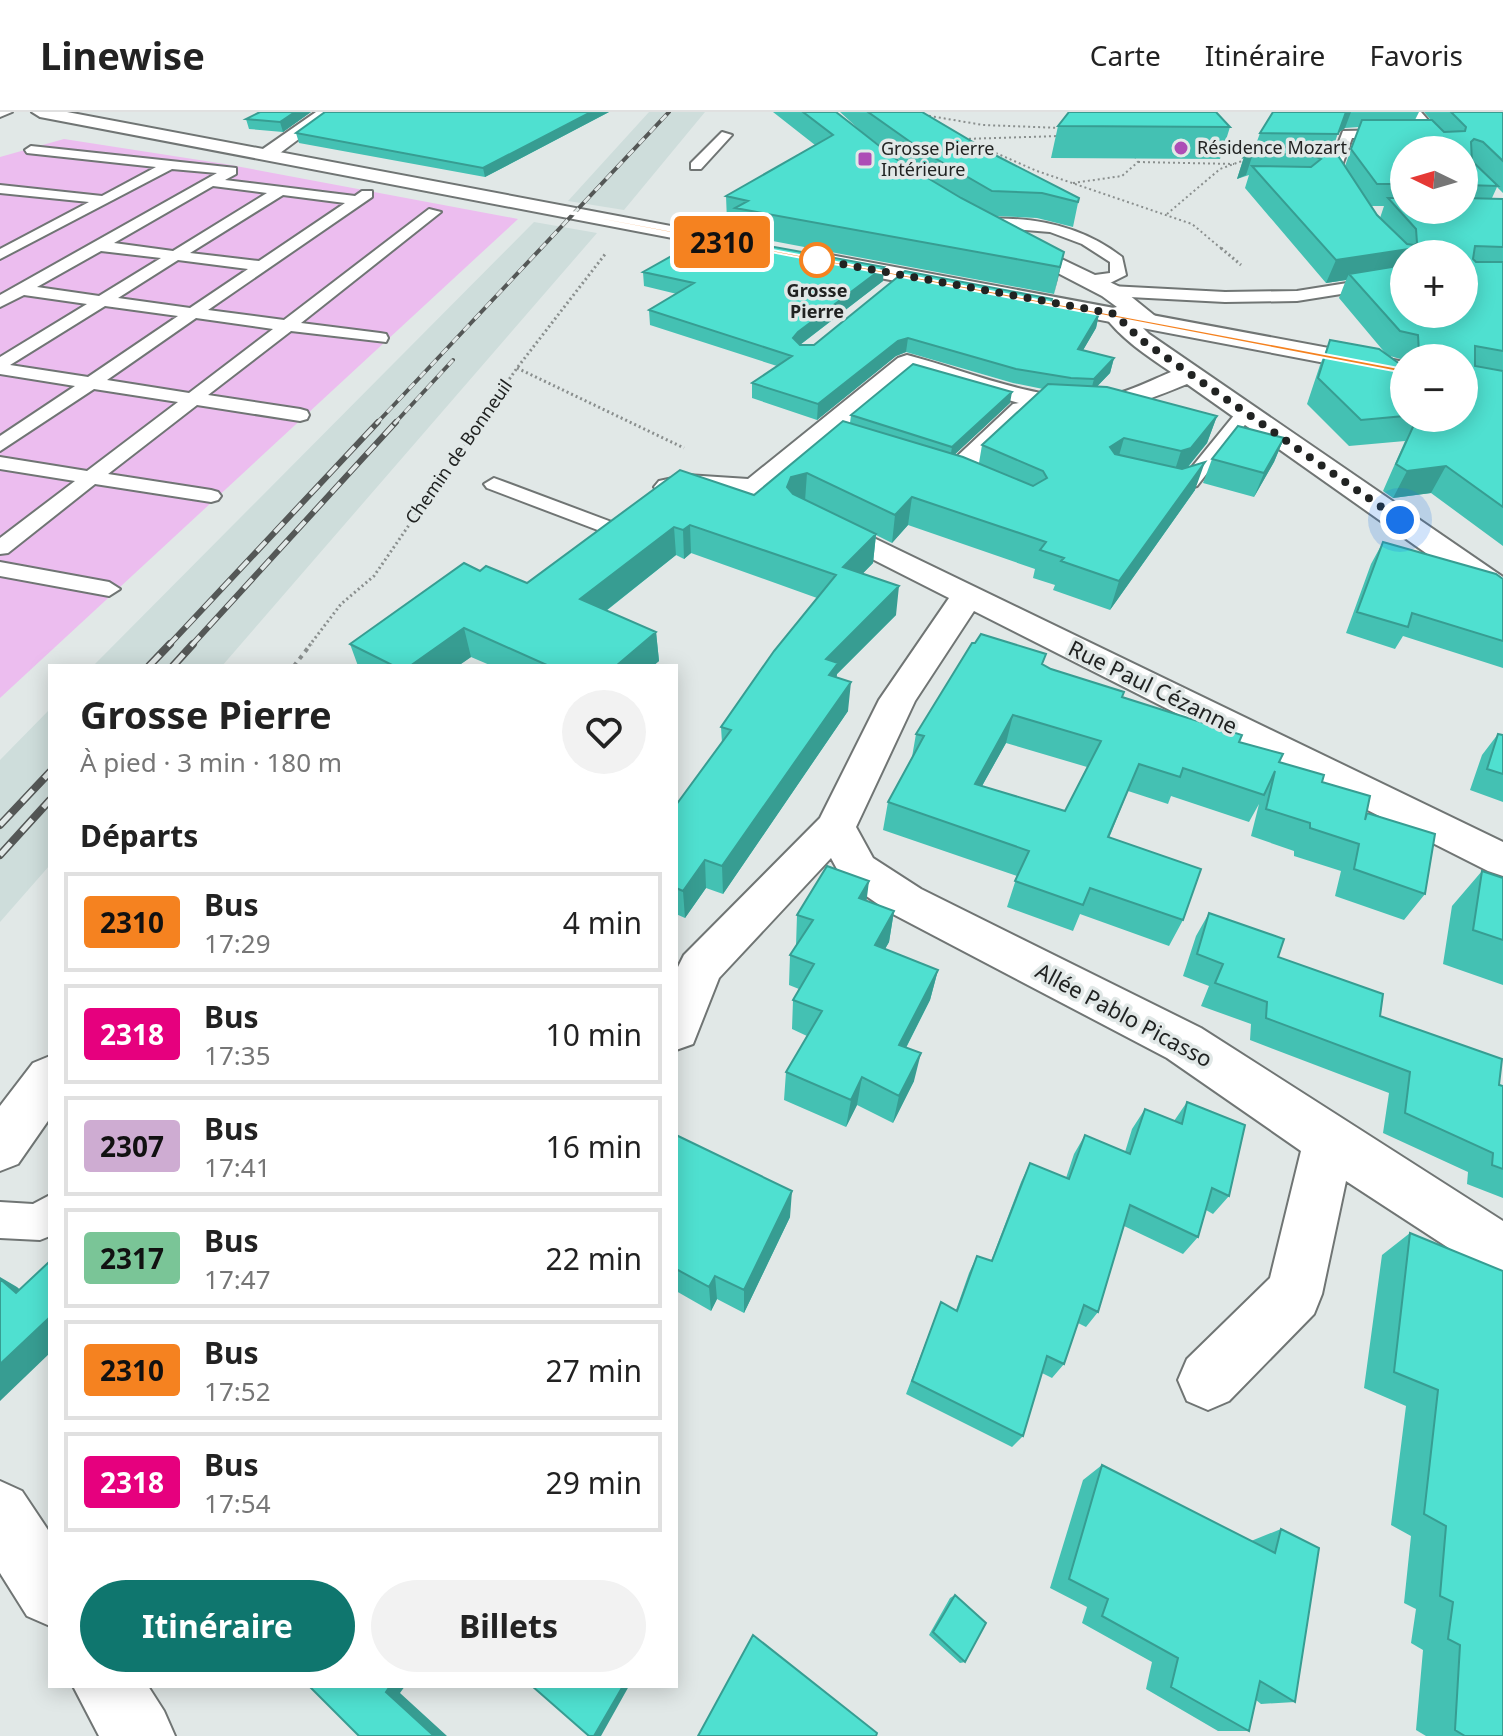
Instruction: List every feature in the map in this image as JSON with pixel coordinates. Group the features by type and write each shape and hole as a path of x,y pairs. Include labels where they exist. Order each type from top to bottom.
{"street":[{"path":"40,112 778,252"},
{"path":"266,155 327,112"},
{"path":"1412,112 1430,134"},
{"path":"973,220 1083,280 1112,303 1149,321 1390,367"},
{"path":"809,258 895,282 1060,304 1112,303"},
{"path":"1060,304 1076,293 1083,280"},
{"path":"1112,303 1140,339 1503,592"},
{"path":"617,522 662,488 687,484 756,488 907,363 1036,398 1102,405 1122,401 1190,374"},
{"path":"898,454 963,476 1036,398"},
{"path":"825,431 854,440"},
{"name":"Rue Paul Cézanne","path":"804,513 1503,860"},
{"path":"678,1025 700,968 836,827 897,700 968,595"},
{"name":"Allée Pablo Picasso","path":"836,827 858,869 906,901 1184,1043 1329,1141 1503,1252"},
{"path":"0,1147 48,1081"},
{"path":"1208,1380 1294,1294 1329,1141"},
{"path":"0,1513 48,1590"},
{"path":"109,1688 139,1736"}],"lane":[{"path":"0,114 6,112"},
{"path":"1354,203 1334,171 1347,134 1430,134"},
{"path":"696,166 726,135"},
{"path":"26,165 73,143"},
{"path":"9,295 231,171 175,162 31,150"},
{"path":"82,172 125,151"},
{"path":"1238,162 1339,157 1357,152"},
{"path":"0,255 175,162"},
{"path":"13,206 67,179"},
{"path":"0,445 362,197 210,182"},
{"path":"1325,182 1341,182"},
{"path":"0,189 167,207"},
{"path":"0,366 280,191"},
{"path":"0,548 434,212"},
{"path":"973,220 1019,222 1072,236 1103,247 1117,260 1118,275 1106,280 1083,280"},
{"path":"0,236 262,266"},
{"path":"1112,303 1279,296 1355,289 1390,280"},
{"path":"9,295 102,301 380,338"},
{"path":"0,366 300,415"},
{"path":"1158,484 1173,488 1190,482 1246,412"},
{"path":"0,463 211,496"},
{"path":"494,484 617,522"},
{"path":"0,569 109,589"},
{"path":"0,1220 40,1222 48,1215"}],"path":[{"path":"923,115 983,125 1066,128"},
{"path":"952,140 1064,136"},
{"path":"964,139 1071,183 1192,224 1279,296"},
{"path":"1131,149 1138,162"},
{"path":"1071,183 1122,176 1138,162 1238,162"},
{"path":"1166,215 1220,169 1238,162"},
{"name":"Chemin de Bonneuil","path":"296,664 341,604 374,576 517,368 612,245"},
{"path":"517,368 662,436 756,488"}],"shaded area":[{"path":"649,112 705,112 624,210 568,201"},
{"path":"64,139 225,164 518,219 0,698 0,157"},
{"path":"534,222 597,233 224,664 95,664"},
{"path":"48,711 48,867 0,922 0,760"}],"building":[{"path":"260,112 295,112 280,122 246,119"},
{"path":"325,112 591,112 483,168 296,133"},
{"path":"803,112 836,112 896,159 961,198 1064,252 1060,267 735,208 748,201 726,196 833,135"},
{"path":"868,112 922,112 995,155 1079,198 1078,202 1042,193 992,191 926,153"},
{"path":"1069,112 1216,112 1230,127 1058,126"},
{"path":"1273,112 1346,112 1338,134 1260,133"},
{"path":"1451,112 1503,112 1503,161 1478,140 1478,136 1390,136 1390,184 1377,184 1351,149 1362,120 1432,120 1444,132 1465,131 1466,127"},
{"path":"1251,147 1333,148 1377,215 1403,240 1390,240 1390,252 1336,260 1252,166 1311,167 1321,159 1311,154 1253,154 1244,157"},
{"path":"1478,167 1498,186 1478,185"},
{"path":"1478,198 1503,199 1503,247 1478,246 1478,240 1417,240 1416,229 1411,224 1478,224"},
{"path":"709,235 884,267 798,332 793,338 800,345 814,345 905,271 1052,299 1050,305 1099,314 1078,349 1114,358 1094,379 1071,378 1016,369 908,338 898,341 818,404 752,383 792,356 649,310 694,283 643,272"},
{"path":"1478,262 1503,262 1503,351 1478,347 1478,344 1418,344 1418,335 1397,328 1478,328"},
{"path":"1390,267 1390,320 1349,274"},
{"path":"1330,340 1379,349 1390,357 1390,417 1361,420 1318,378"},
{"path":"913,364 1012,392 952,447 851,415"},
{"path":"1478,367 1503,371 1503,507 1446,466 1407,471 1396,464 1411,432 1478,432"},
{"path":"1048,384 1107,387 1217,416 1191,448 1181,451 1124,438 1110,447 1115,454 1182,469 1205,462 1119,581 1061,561 1064,558 1040,550 1046,542 912,497 895,515 807,473 791,477 787,487 793,494 876,534 843,567 899,586 826,659 838,663 829,675 851,682 722,866 705,860 683,891 678,889 678,802 731,730 721,727 774,651 836,575 690,525 683,530 674,527 580,599 656,632 618,664 545,664 464,628 413,664 390,664 350,644 464,563 480,571 486,566 527,583 680,470 754,495 843,421 963,457 1033,486 1047,478 1043,471 982,445"},
{"path":"1238,426 1284,438 1264,473 1212,459"},
{"path":"1383,542 1496,574 1503,579 1503,641 1412,613 1408,627 1357,612"},
{"path":"981,634 1046,654 1042,664 1051,669 1124,692 1122,697 1242,735 1239,742 1283,754 1279,762 1324,775 1322,782 1370,796 1365,820 1367,813 1435,834 1425,894 1354,869 1359,844 1266,809 1275,771 1264,795 1183,768 1180,777 1139,764 1108,837 1201,869 1183,920 1090,888 1083,905 1015,881 1029,851 888,802 924,736 916,734 972,643","holes":["1013,715 1101,741 1065,811 975,784"]},
{"path":"1498,734 1503,735 1503,774 1487,769"},
{"path":"827,866 869,881 859,898 894,911 875,945 938,970 899,1045 921,1053 899,1096 862,1077 851,1100 786,1072 822,1011 793,1000 814,964 790,955 813,920 797,915"},
{"path":"1482,871 1503,878 1503,940 1473,930"},
{"path":"1209,913 1284,939 1278,957 1383,994 1380,1016 1502,1059 1499,1085 1503,1086 1503,1169 1492,1165 1493,1153 1405,1113 1410,1072 1266,1018 1267,1002 1215,983 1223,964 1197,954"},
{"path":"1187,1102 1245,1125 1229,1196 1212,1188 1198,1237 1130,1205 1098,1312 1084,1305 1064,1364 1047,1356 1023,1436 912,1381 941,1302 957,1311 977,1256 992,1261 1030,1163 1069,1179 1085,1135 1130,1154 1145,1109 1182,1124"},
{"path":"678,1136 792,1191 744,1290 715,1276 709,1287 678,1270"},
{"path":"1410,1233 1503,1271 1503,1736 1465,1736 1455,1730 1460,1645 1448,1639 1453,1602 1440,1596 1446,1526 1424,1514 1438,1390 1394,1372"},
{"path":"48,1263 48,1319 0,1364 0,1279 16,1293"},
{"path":"1102,1465 1275,1553 1281,1529 1319,1548 1295,1702 1260,1681 1249,1731 1171,1687 1178,1658 1102,1616 1108,1599 1069,1579"},
{"path":"955,1595 986,1623 965,1662 933,1632"},
{"path":"753,1635 877,1733 876,1736 698,1736"},
{"path":"311,1688 389,1688 386,1692 434,1736 359,1736"},
{"path":"534,1688 622,1688 594,1736 589,1736"}],"railway":[{"path":"376,424 669,112"},
{"path":"394,424 453,360"},
{"path":"168,646 378,422"},
{"path":"191,646 396,422"},
{"path":"151,664 170,644"},
{"path":"175,664 193,644"},
{"path":"0,825 48,774"},
{"path":"0,855 48,802"}],"bus line":[{"name":"2310","path":"41,112 1390,367"}],"place":[{"name":"Résidence Mozart","path":"1181,148"},
{"name":"Grosse Pierre Intérieure","path":"865,159"},
{"name":"Grosse Pierre","path":"817,260"}],"route":[{"path":"817,260 809,258 1115,314 1140,339 1400,520"}]}
